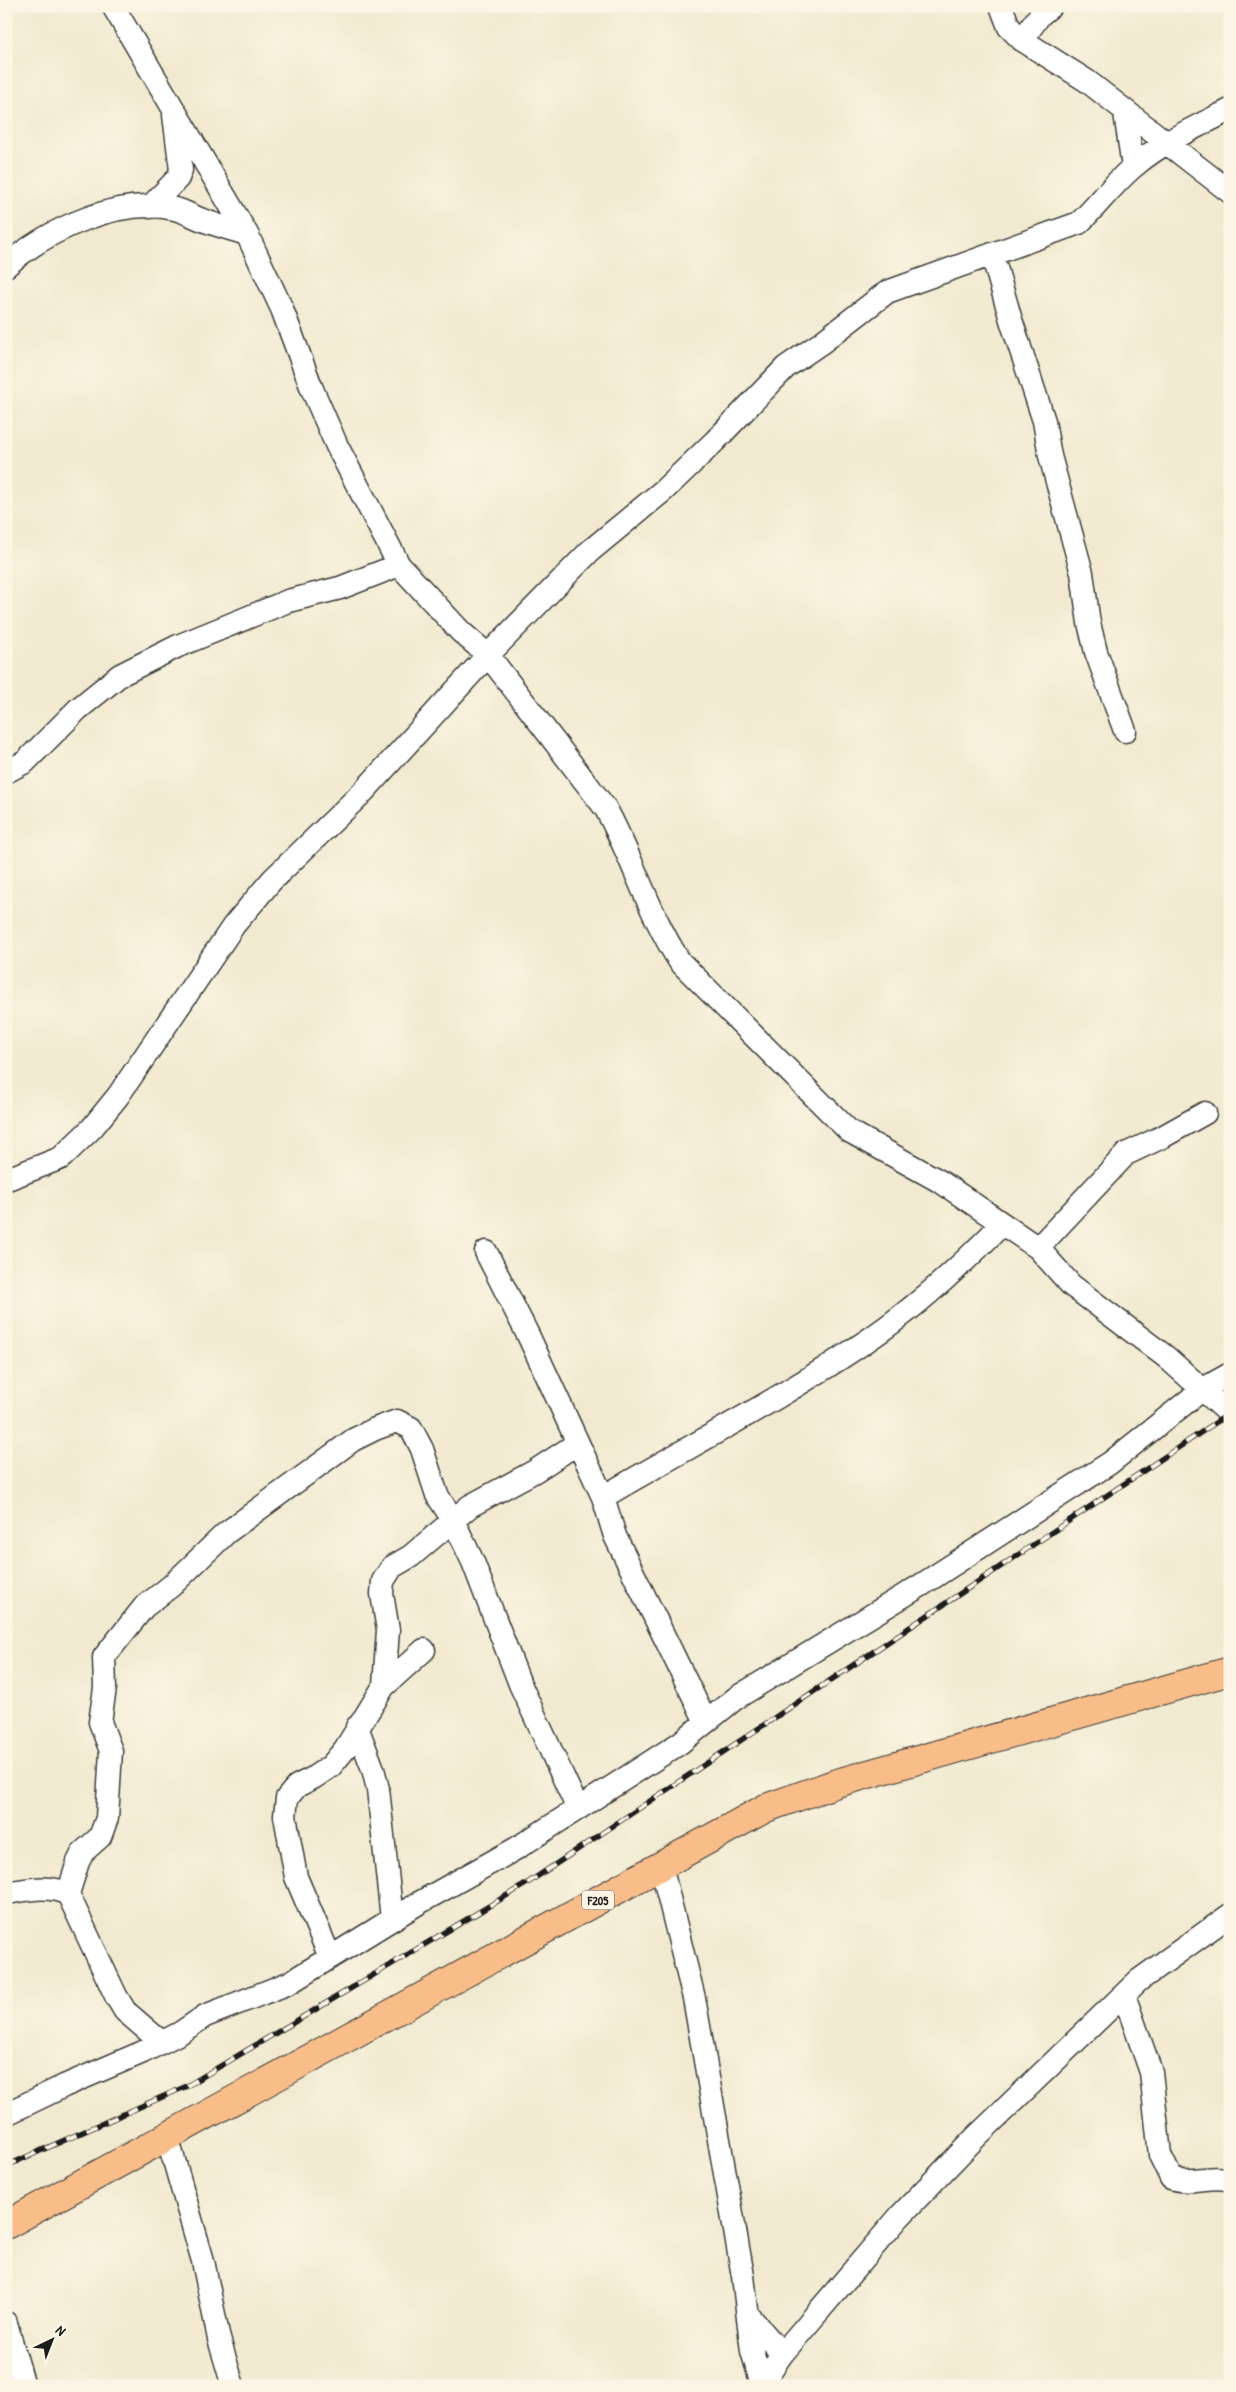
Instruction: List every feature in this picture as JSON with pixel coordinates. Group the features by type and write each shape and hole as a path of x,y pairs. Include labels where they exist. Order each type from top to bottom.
{"main road":[{"name":"F205","path":"6,2225 766,1808 837,1783 1230,1671"}],"street":[{"path":"113,6 247,234 278,301 312,389 337,446 398,565 461,632 488,655 606,809 619,833 662,935 680,962 849,1131 941,1182 1038,1248 1071,1285 1166,1357 1230,1414"},
{"path":"1001,6 1010,27 1022,40 1087,82 1230,192"},
{"path":"1022,40 1040,15 1051,6"},
{"path":"150,207 178,178 180,170 173,108"},
{"path":"6,1177 10,1178 62,1158 92,1128 118,1096 234,925 272,880 364,791 488,655 590,551 664,490 716,442 786,367 821,343 887,292 1079,223 1099,205 1132,167 1165,142 1230,110"},
{"path":"1125,113 1132,167"},
{"path":"6,266 37,243 90,216 150,207 176,209 199,219 247,234"},
{"path":"992,254 1044,421 1050,456 1082,573 1089,624 1096,652 1125,731"},
{"path":"6,772 25,762 78,709 120,674 178,646 288,600 340,588 398,565"},
{"path":"1038,1248 1126,1154 1164,1136 1205,1113"},
{"path":"603,1497 869,1340 966,1261 1002,1224"},
{"path":"486,1252 530,1338 603,1497 615,1536 706,1722"},
{"path":"6,2114 160,2042 205,2016 289,1983 392,1919 517,1848 680,1743 736,1698 923,1584 1110,1463 1203,1389 1230,1374"},
{"path":"68,1894 83,1852 100,1836 107,1818 111,1751 100,1722 105,1688 104,1657 144,1607 171,1586 226,1533 354,1440 374,1429 398,1421 411,1428 422,1449 438,1495 453,1520 472,1562 520,1684 578,1809"},
{"path":"384,1686 388,1630 382,1594 383,1581 392,1567 411,1556 470,1506 535,1471 578,1443"},
{"path":"330,1957 296,1877 285,1816 287,1798 297,1786 331,1766 345,1749 384,1686 424,1650"},
{"path":"357,1727 378,1789 392,1919"},
{"path":"661,1866 694,1998 749,2316 752,2352 761,2385"},
{"path":"6,1893 57,1888 68,1894 116,1996 125,2010 160,2042"},
{"path":"761,2385 782,2354 900,2216 977,2136 1138,1982 1230,1915"},
{"path":"1124,1995 1151,2072 1160,2155 1171,2178 1180,2182 1210,2179 1230,2180"},
{"path":"167,2136 203,2261 219,2340 233,2386"},
{"path":"749,2316 782,2354"},
{"path":"6,2323 24,2386"}],"railway":[{"path":"6,2166 187,2086 526,1884 1230,1413"}]}
